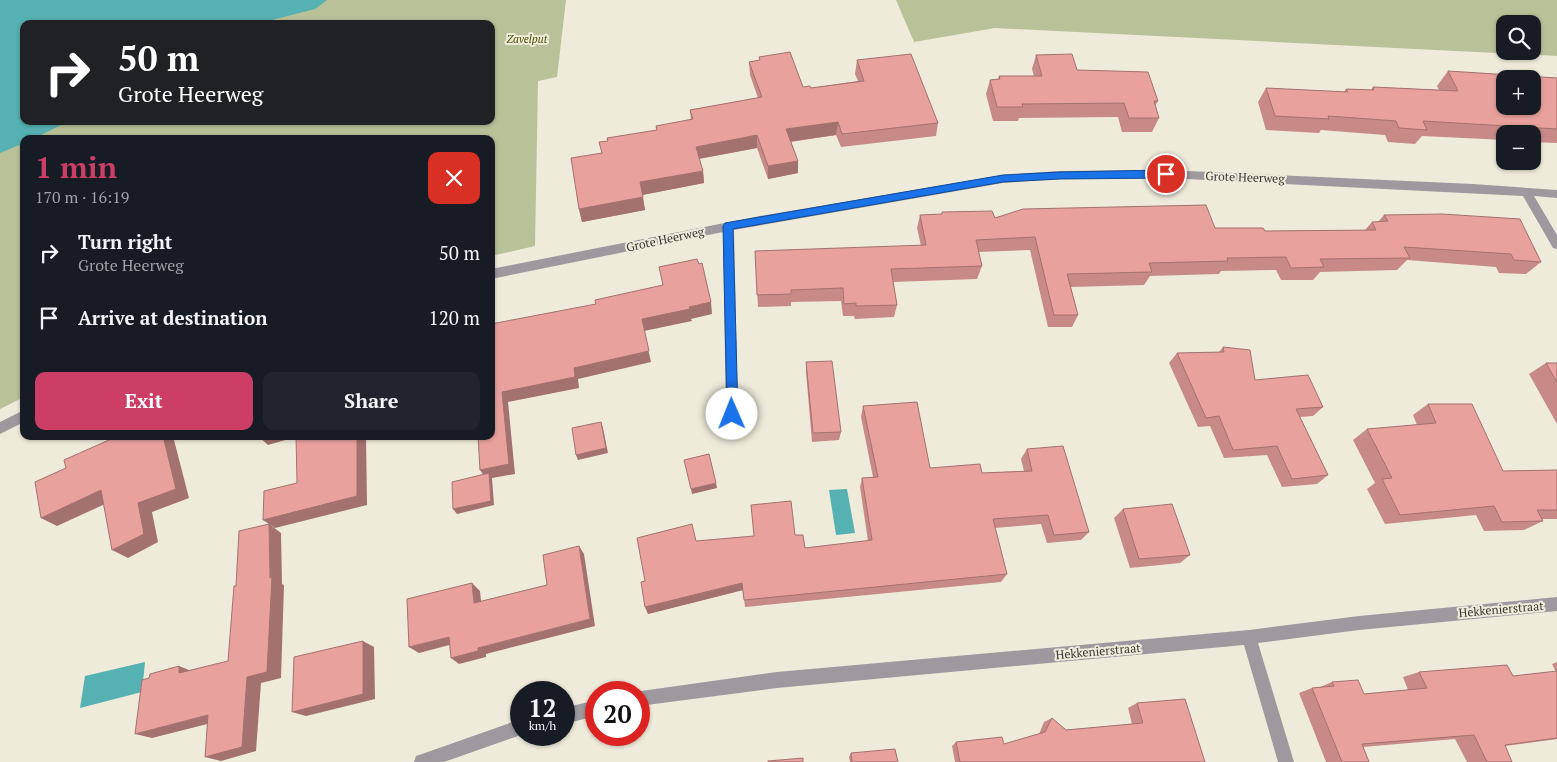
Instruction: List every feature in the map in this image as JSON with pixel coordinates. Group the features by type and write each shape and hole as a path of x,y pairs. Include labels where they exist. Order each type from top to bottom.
{"street":[{"name":"Grote Heerweg","path":"495,273 728,226 964,184 1003,179 1060,175 1166,174 1287,178 1557,194"},
{"path":"1526,192 1557,245"},
{"path":"728,226 732,414"},
{"path":"0,428 20,418"},
{"name":"Hekkenierstraat","path":"650,697 778,680 1249,637 1359,623 1557,604"},
{"path":"1249,637 1286,762"},
{"path":"422,762 510,731"}],"green space":[{"name":"Zavelput","path":"0,0 566,0 557,77 538,81 535,246 495,255 495,135 20,135 20,399 0,409"},
{"path":"896,0 1557,0 1557,56 1541,55 1541,15 1496,15 1496,53 995,28 914,42"}],"water":[{"path":"0,0 327,0 315,9 272,20 20,20 20,125 61,125 41,135 20,135 20,145 0,153"},
{"path":"847,489 855,533 836,535 829,490"},
{"path":"145,662 142,692 80,708 85,676"}],"building":[{"path":"790,52 803,87 810,86 811,88 864,81 857,60 911,54 938,123 842,134 838,122 786,129 798,161 768,166 757,135 696,147 703,171 640,182 643,197 579,209 571,158 602,153 599,142 608,141 607,138 657,130 656,126 693,119 690,110 762,97 749,62 760,60 759,57"},
{"path":"1072,54 1077,70 1148,72 1158,101 1154,101 1159,118 1129,118 1124,103 1022,104 1023,107 997,107 990,80 1000,79 999,76 1042,76 1036,55"},
{"path":"1448,71 1496,74 1496,115 1541,115 1541,77 1557,78 1557,129 1541,128 1541,125 1496,125 1423,121 1427,130 1399,128 1396,121 1328,116 1329,119 1275,116 1266,88 1348,92 1346,89 1374,90 1373,87 1458,91"},
{"path":"1206,205 1215,228 1263,228 1265,231 1376,230 1372,222 1388,221 1384,215 1442,214 1520,219 1541,262 1514,260 1511,254 1404,247 1410,258 1320,259 1324,267 1291,268 1286,257 1227,258 1228,261 1149,263 1152,272 1067,274 1078,315 1054,315 1035,237 976,240 982,266 891,269 897,305 856,306 856,303 844,304 843,288 791,290 791,294 757,295 755,251 926,245 920,215 942,214 942,212 992,211 995,218 1023,209"},
{"path":"697,259 699,264 702,263 711,302 689,307 690,309 642,319 649,351 574,368 575,377 502,392 509,464 480,470 478,440 495,440 495,323 596,304 595,300 663,285 659,267"},
{"path":"1223,347 1250,350 1255,380 1308,375 1323,407 1296,409 1328,475 1292,479 1277,446 1233,450 1219,416 1206,418 1177,353 1224,352"},
{"path":"832,361 841,432 813,433 806,362"},
{"path":"1546,363 1557,363 1557,382"},
{"path":"917,402 930,468 980,464 982,473 1032,471 1027,449 1063,446 1089,532 1054,535 1048,515 993,519 1007,574 744,600 742,583 645,607 641,582 645,581 637,538 692,524 696,541 754,536 751,505 791,501 795,535 803,535 805,548 872,540 862,478 878,477 863,406"},
{"path":"1428,404 1472,404 1503,471 1557,470 1557,510 1537,510 1543,521 1502,522 1494,506 1400,515 1382,479 1392,478 1367,429 1436,423"},
{"path":"601,422 606,448 576,455 572,428"},
{"path":"109,440 164,440 176,489 138,503 144,534 112,550 101,490 41,518 35,482 66,468 64,460"},
{"path":"296,440 357,440 357,496 263,520 264,491 297,483"},
{"path":"709,454 716,483 691,489 684,460"},
{"path":"489,473 491,501 453,509 452,482"},
{"path":"1172,504 1190,555 1139,559 1123,509"},
{"path":"269,524 270,578 272,577 267,672 247,677 242,747 205,757 208,715 135,734 142,680 149,678 150,674 179,666 179,673 228,661 234,586 236,586 239,531"},
{"path":"579,546 590,619 478,648 478,651 451,658 449,637 409,647 407,599 472,583 474,603 547,585 543,555"},
{"path":"363,641 363,694 292,712 294,657"},
{"path":"1507,665 1513,676 1557,671 1557,738 1505,745 1512,762 1487,762 1474,735 1362,744 1369,762 1342,762 1312,688 1334,686 1332,682 1358,680 1364,694 1427,688 1419,672"},
{"path":"1185,699 1205,762 960,762 956,742 1002,737 1004,744 1045,732 1052,718 1066,730 1143,723 1137,703"},
{"path":"895,749 898,762 852,762 851,753"},
{"path":"803,758 803,762 768,762 768,761"}],"route":[{"path":"732,414 728,226 964,184 1003,179 1060,175 1166,174"}]}
